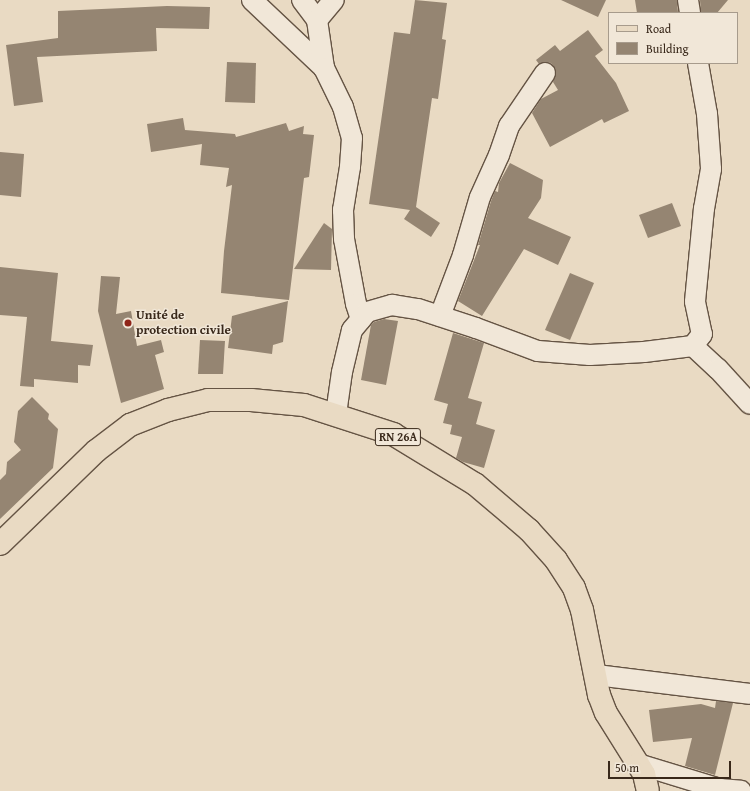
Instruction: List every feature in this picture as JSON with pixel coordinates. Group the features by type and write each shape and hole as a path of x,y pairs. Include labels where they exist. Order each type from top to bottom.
{"main road":[{"name":"RN 26A","path":"1,542 96,451 130,425 168,410 208,400 251,400 304,405 336,414 393,434 475,484 529,530 556,560 574,588 582,610 599,695 606,713 617,733 638,764 646,780 648,791"}],"street":[{"path":"252,0 324,68"},
{"path":"302,0 317,20 324,68 343,107 352,138 350,167 343,210 343,225 344,239 356,304 361,319"},
{"path":"317,20 334,0"},
{"path":"688,0 690,12"},
{"path":"336,414 342,372 352,330 368,312 392,305 440,316 538,351 590,355 644,352 694,346 702,334 695,302 704,208 711,169 707,114 698,64"},
{"path":"440,316 463,254 480,197 499,155 509,126 545,73"},
{"path":"694,346 718,369 750,404"},
{"path":"596,675 750,694"},
{"path":"638,764 720,789 741,791"}],"building":[{"path":"415,0 447,3 442,39 446,40 438,99 432,98 416,207 440,223 431,237 404,219 410,210 369,204 394,32 410,34"},
{"path":"561,0 606,0 598,17"},
{"path":"635,0 677,0 678,12 637,12"},
{"path":"700,0 728,0 718,12 701,12"},
{"path":"167,6 210,7 209,29 156,28 157,51 37,57 43,102 14,106 6,45 58,38 58,11"},
{"path":"588,30 603,50 595,56 616,83 629,111 604,123 602,119 550,147 532,113 541,99 558,90 553,82 556,73 555,68 551,63 545,62 539,64 536,60 555,45 560,51"},
{"path":"227,62 256,63 255,103 225,102"},
{"path":"183,118 185,130 235,134 236,137 286,123 289,131 304,126 303,134 314,135 309,177 304,178 289,300 221,293 224,251 232,185 226,187 229,168 200,165 202,144 151,152 147,124"},
{"path":"0,152 24,154 21,197 0,195"},
{"path":"510,163 543,180 541,198 528,218 571,237 558,265 524,249 482,316 458,301 480,245 478,245 491,201 495,191 498,192 499,183"},
{"path":"672,203 681,226 648,238 639,215"},
{"path":"324,223 332,229 331,270 294,269"},
{"path":"0,267 58,273 51,341 93,345 90,366 78,365 78,383 34,379 34,387 20,386 27,317 0,315"},
{"path":"570,273 594,283 570,340 545,330"},
{"path":"101,276 120,277 116,314 131,311 137,346 161,340 164,352 155,355 164,389 121,403 98,311"},
{"path":"288,301 283,342 273,345 272,354 228,348 232,316"},
{"path":"384,319 398,321 386,385 361,380 371,325 374,322"},
{"path":"453,333 484,343 468,398 482,402 476,424 495,430 484,468 463,462 456,458 462,437 450,434 452,425 443,423 448,404 434,400"},
{"path":"200,340 225,341 223,374 198,374"},
{"path":"32,397 49,414 48,419 58,429 53,468 0,519 0,480 6,474 7,462 21,450 14,442 18,411"},
{"path":"716,701 733,703 715,775 685,766 692,738 653,742 649,710 701,704 715,708"}],"place":[{"name":"Unité de protection civile","path":"128,323"}]}
